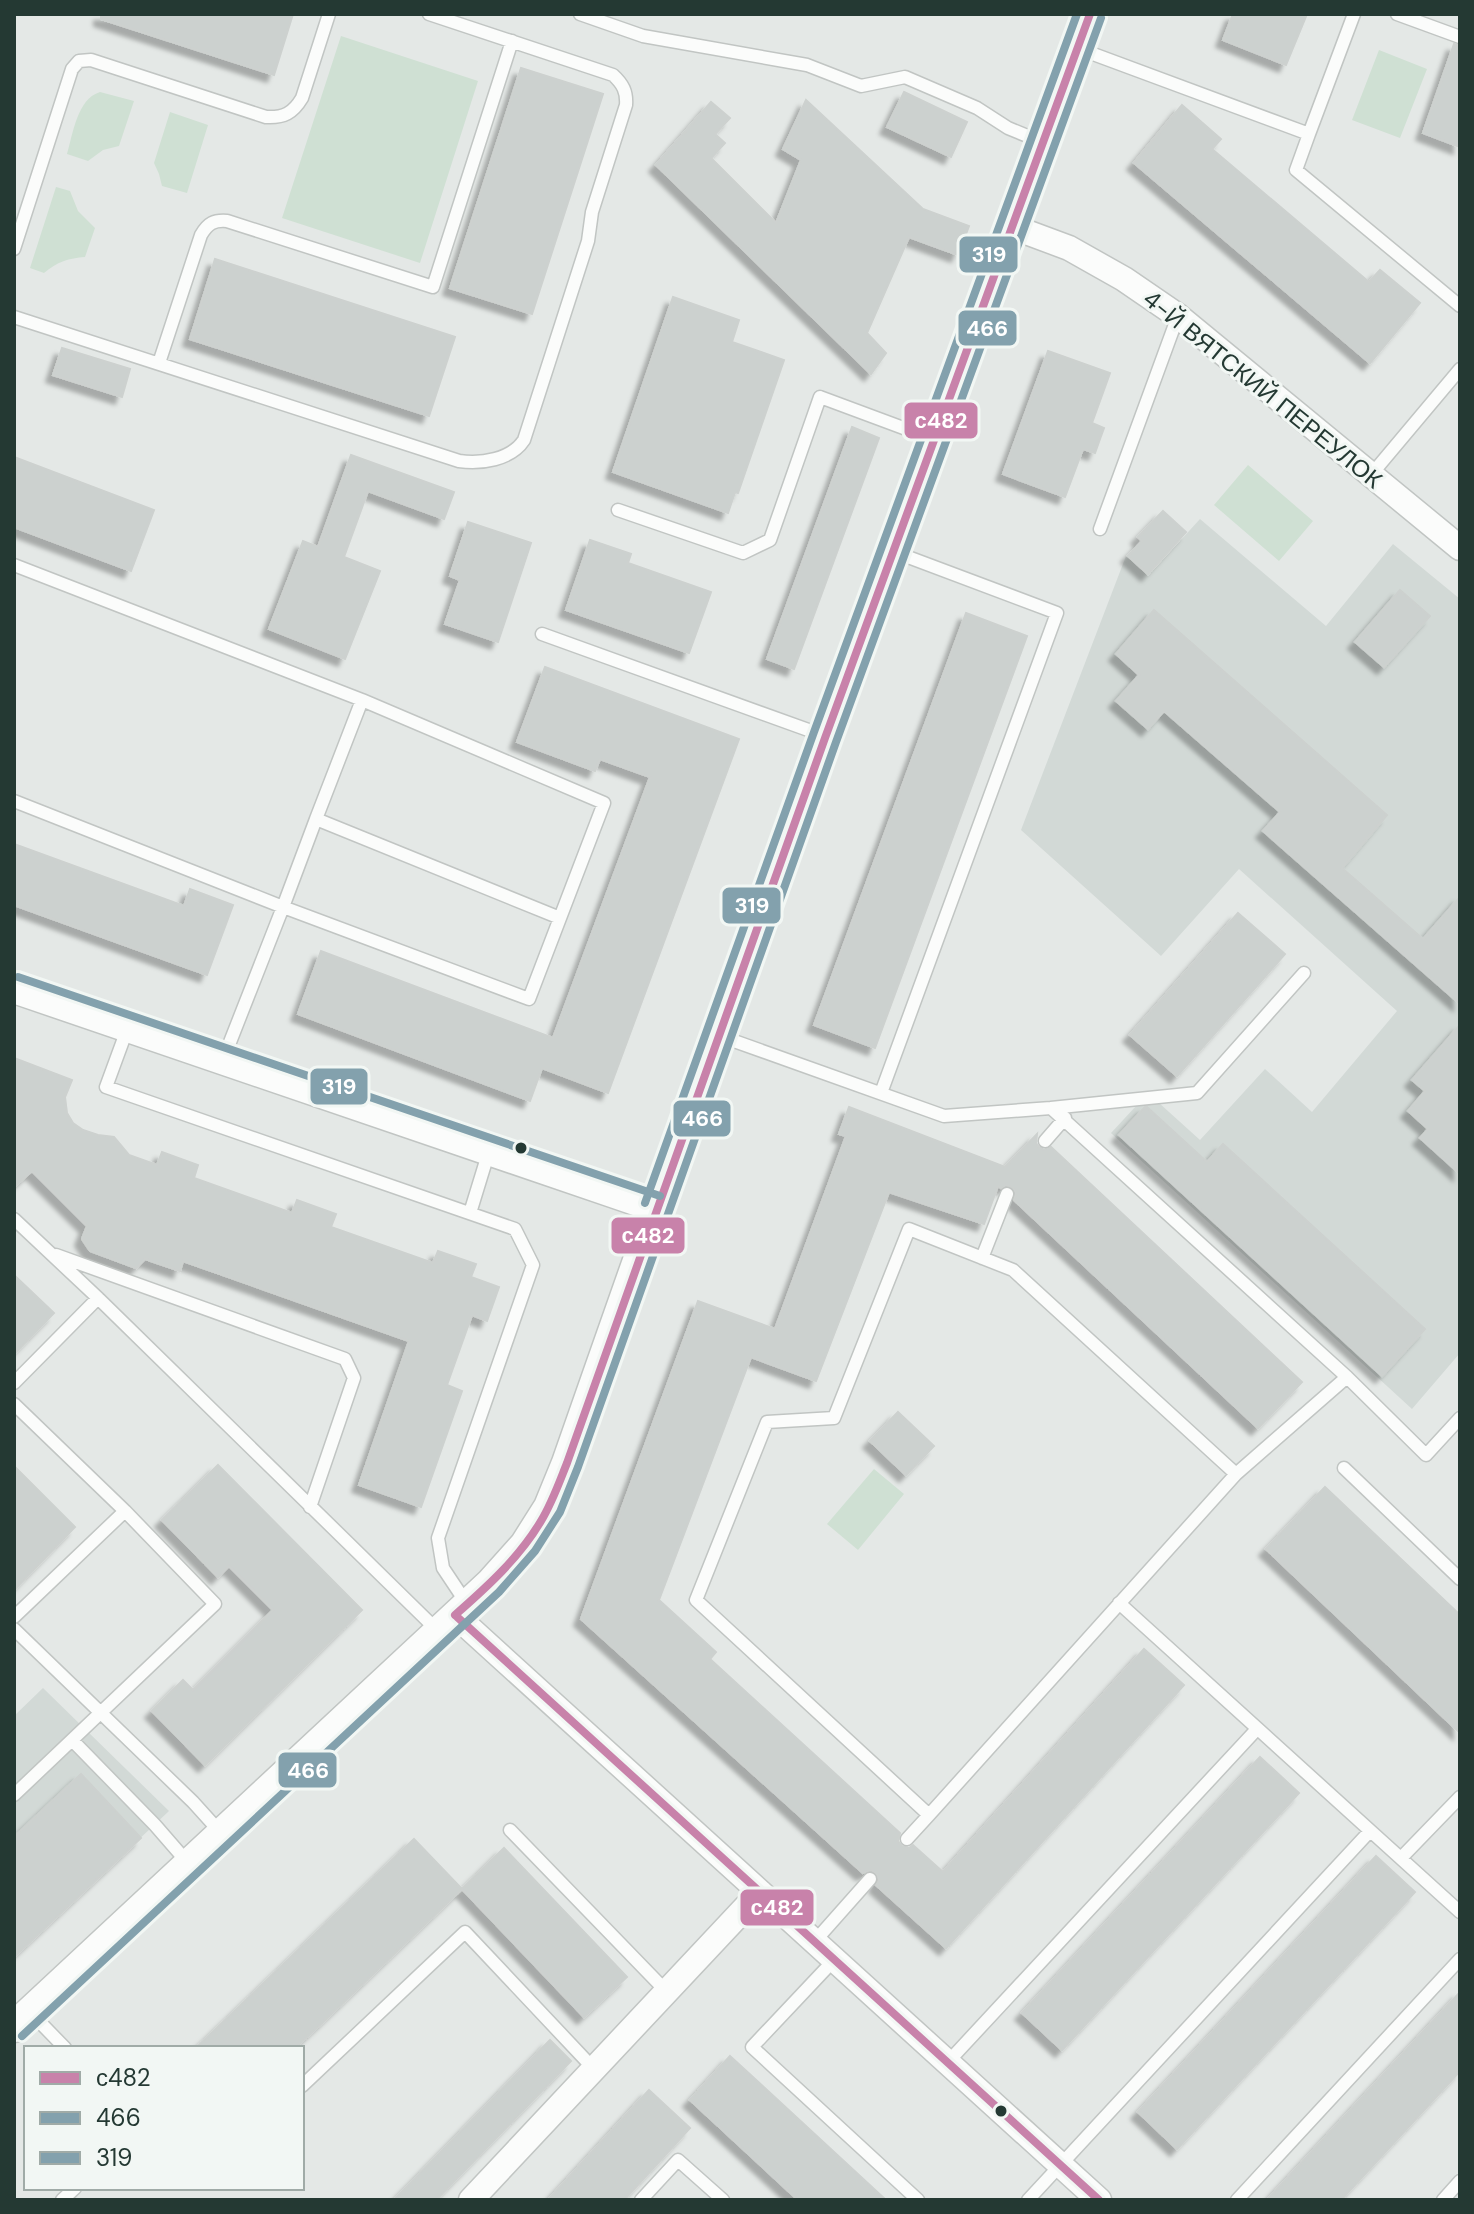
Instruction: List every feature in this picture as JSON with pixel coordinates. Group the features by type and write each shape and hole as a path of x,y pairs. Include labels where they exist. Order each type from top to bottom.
{"street":[{"path":"22,2020 491,1583 525,1545 549,1507 892,551 1090,14"},
{"name":"4-Й ВЯТСКИЙ ПЕРЕУЛОК","path":"1010,226 1069,248 1124,279 1178,316 1460,548"},
{"path":"14,988 656,1207"},
{"path":"453,1617 1099,2200"},
{"path":"471,2200 760,1892"}],"lane":[{"path":"14,249 72,69 79,61 91,60 266,117 278,118 288,115 302,98 329,14"},
{"path":"14,317 459,461 477,462 507,456 516,450 524,440 588,241 592,212 627,95 613,75 429,14"},
{"path":"580,14 643,36 807,65 861,86 905,77 977,108 1008,128 1042,142"},
{"path":"1354,14 1296,170 1460,306"},
{"path":"1397,14 1460,37"},
{"path":"159,363 201,235 210,223 218,220 433,287 512,41"},
{"path":"1077,48 1309,134"},
{"path":"1100,529 1178,316"},
{"path":"1371,475 1460,369"},
{"path":"618,510 743,553 770,540 820,397 933,439"},
{"path":"881,1093 1057,613 892,551"},
{"path":"14,565 362,700 604,803 529,999 283,907 14,801"},
{"path":"542,634 825,736"},
{"path":"223,1060 362,700"},
{"path":"316,819 560,918"},
{"path":"717,1035 944,1116 1197,1093 1304,973"},
{"path":"128,1027 106,1087 515,1229 533,1265 438,1538 453,1617"},
{"path":"1051,1108 1347,1377 1426,1455 1460,1418"},
{"path":"1045,1141 1065,1118"},
{"path":"470,1213 489,1150"},
{"path":"982,1258 1007,1194"},
{"path":"14,1219 310,1507 453,1617"},
{"path":"929,1815 696,1600 767,1422 834,1418 909,1229 1013,1270 1236,1474"},
{"path":"50,1253 345,1359 354,1378 310,1507"},
{"path":"14,1383 98,1298"},
{"path":"907,1839 1236,1474 1347,1377"},
{"path":"14,1404 125,1511 215,1604 14,1795"},
{"path":"1344,1468 1460,1579"},
{"path":"14,1617 125,1511"},
{"path":"1119,1603 1460,1912"},
{"path":"14,1629 193,1802 221,1833"},
{"path":"948,2062 1257,1729"},
{"path":"72,1740 189,1864"},
{"path":"1401,1858 1460,1797"},
{"path":"510,1830 666,1991"},
{"path":"1028,2200 1370,1831"},
{"path":"815,1941 870,1879"},
{"path":"304,2084 465,1932 594,2069"},
{"path":"835,1959 752,2047 918,2200"},
{"path":"1237,2200 1460,1959"},
{"path":"22,2020 62,2046"},
{"path":"641,2200 678,2160 723,2200"},
{"path":"1443,2200 1460,2181"}],"shaded area":[{"path":"1200,519 1326,626 1393,544 1460,599 1460,1353 1412,1409 1111,1133 1148,1093 1200,1140 1265,1069 1312,1112 1397,1011 1239,869 1161,956 1021,830 1126,556 1148,576"},
{"path":"43,1688 169,1811 14,1957 14,1716"}],"green space":[{"path":"341,36 478,81 420,263 282,218"},
{"path":"1379,50 1427,69 1400,138 1352,120"},
{"path":"100,92 134,101 119,146 103,150 88,161 67,154 81,109"},
{"path":"170,112 208,125 187,193 162,186 154,163"},
{"path":"56,187 70,191 78,211 95,228 85,257 63,261 44,273 30,268"},
{"path":"1248,465 1313,521 1279,561 1214,505"},
{"path":"874,1469 904,1494 858,1550 827,1524"}],"building":[{"path":"101,14 293,14 274,75 101,19"},
{"path":"1233,14 1307,14 1286,65 1223,40"},
{"path":"1454,44 1460,46 1460,147 1423,133"},
{"path":"521,68 603,94 532,314 450,288"},
{"path":"904,92 967,122 951,157 887,127"},
{"path":"806,100 923,209 969,226 958,255 909,237 867,333 886,353 871,374 656,165 711,102 730,118 715,134 725,143 711,158 776,223 801,160 783,149"},
{"path":"1182,105 1221,139 1212,149 1369,282 1380,270 1420,303 1370,363 1134,163"},
{"path":"215,259 455,337 429,416 190,339"},
{"path":"673,297 739,320 732,342 784,360 738,493 735,492 728,513 613,472"},
{"path":"62,348 130,369 122,397 53,375"},
{"path":"1048,351 1110,373 1092,423 1104,428 1095,453 1083,449 1065,497 1003,474"},
{"path":"852,427 879,438 794,669 767,659"},
{"path":"351,455 454,492 444,519 368,491 344,557 380,571 345,659 269,629 303,541 318,547"},
{"path":"14,457 154,510 131,571 14,527"},
{"path":"1163,511 1186,532 1148,574 1128,556 1142,541 1138,537"},
{"path":"468,522 531,543 498,642 445,624 460,580 450,576"},
{"path":"590,540 631,554 628,563 711,592 689,653 566,610"},
{"path":"1400,590 1430,616 1384,667 1355,642"},
{"path":"1154,610 1387,815 1342,868 1423,939 1460,897 1460,1004 1263,831 1280,812 1164,711 1148,729 1116,701 1139,675 1116,654"},
{"path":"966,613 1027,636 875,1048 814,1025"},
{"path":"545,667 739,739 608,1093 542,1068 530,1101 298,1014 321,951 553,1038 650,777 600,759 595,771 517,742"},
{"path":"14,844 184,906 190,889 233,905 207,975 14,905"},
{"path":"1238,913 1285,954 1177,1076 1130,1035"},
{"path":"1460,1025 1460,1174 1420,1138 1428,1129 1408,1111 1425,1091 1412,1080"},
{"path":"14,1058 72,1080 65,1097 67,1113 73,1123 83,1130 114,1137 129,1155 157,1165 162,1152 198,1165 194,1178 292,1213 297,1200 336,1214 331,1227 433,1263 438,1251 476,1264 471,1277 499,1287 487,1321 472,1315 447,1385 462,1391 421,1507 359,1485 409,1341 183,1261 180,1271 145,1259 136,1268 90,1251 82,1239 87,1226 32,1171 14,1187"},
{"path":"849,1107 1005,1167 1037,1134 1039,1147 1044,1150 1051,1147 1302,1382 1258,1428 1014,1200 1014,1189 1006,1185 998,1186 984,1224 889,1192 816,1381 751,1357 659,1600 716,1652 710,1659 900,1833 898,1841 902,1846 909,1848 913,1845 943,1872 1144,1649 1184,1685 946,1948 876,1885 879,1880 876,1873 871,1870 863,1873 581,1619 698,1301 775,1329 846,1136 839,1134"},
{"path":"1145,1107 1207,1162 1223,1144 1425,1329 1382,1376 1119,1135"},
{"path":"14,1275 54,1313 14,1354"},
{"path":"898,1412 934,1446 906,1475 870,1441"},
{"path":"218,1465 362,1610 205,1765 152,1711 183,1680 193,1690 273,1610 229,1566 218,1577 162,1520"},
{"path":"14,1466 75,1527 14,1590"},
{"path":"1325,1487 1460,1615 1460,1733 1266,1549"},
{"path":"1260,1757 1299,1793 1062,2050 1022,2013"},
{"path":"81,1774 141,1838 14,1957 14,1837"},
{"path":"414,1839 462,1889 297,2046 198,2046"},
{"path":"504,1848 627,1977 584,2017 462,1889"},
{"path":"1376,1856 1415,1892 1177,2149 1138,2112"},
{"path":"1460,1992 1460,2071 1341,2200 1267,2200"},
{"path":"550,2040 571,2061 436,2200 394,2200"},
{"path":"730,2056 886,2200 798,2200 690,2100"},
{"path":"649,2090 690,2128 624,2200 548,2200"}],"transit line":[{"name":"319","path":"645,1203 1077,14"},
{"name":"с482","path":"455,1615 513,1560 545,1514 561,1478 825,738 1090,14"},
{"name":"466","path":"22,2036 499,1592 535,1551 560,1512 836,742 1101,18"},
{"name":"319","path":"18,977 660,1196"},
{"name":"с482","path":"455,1615 1099,2200"}]}
